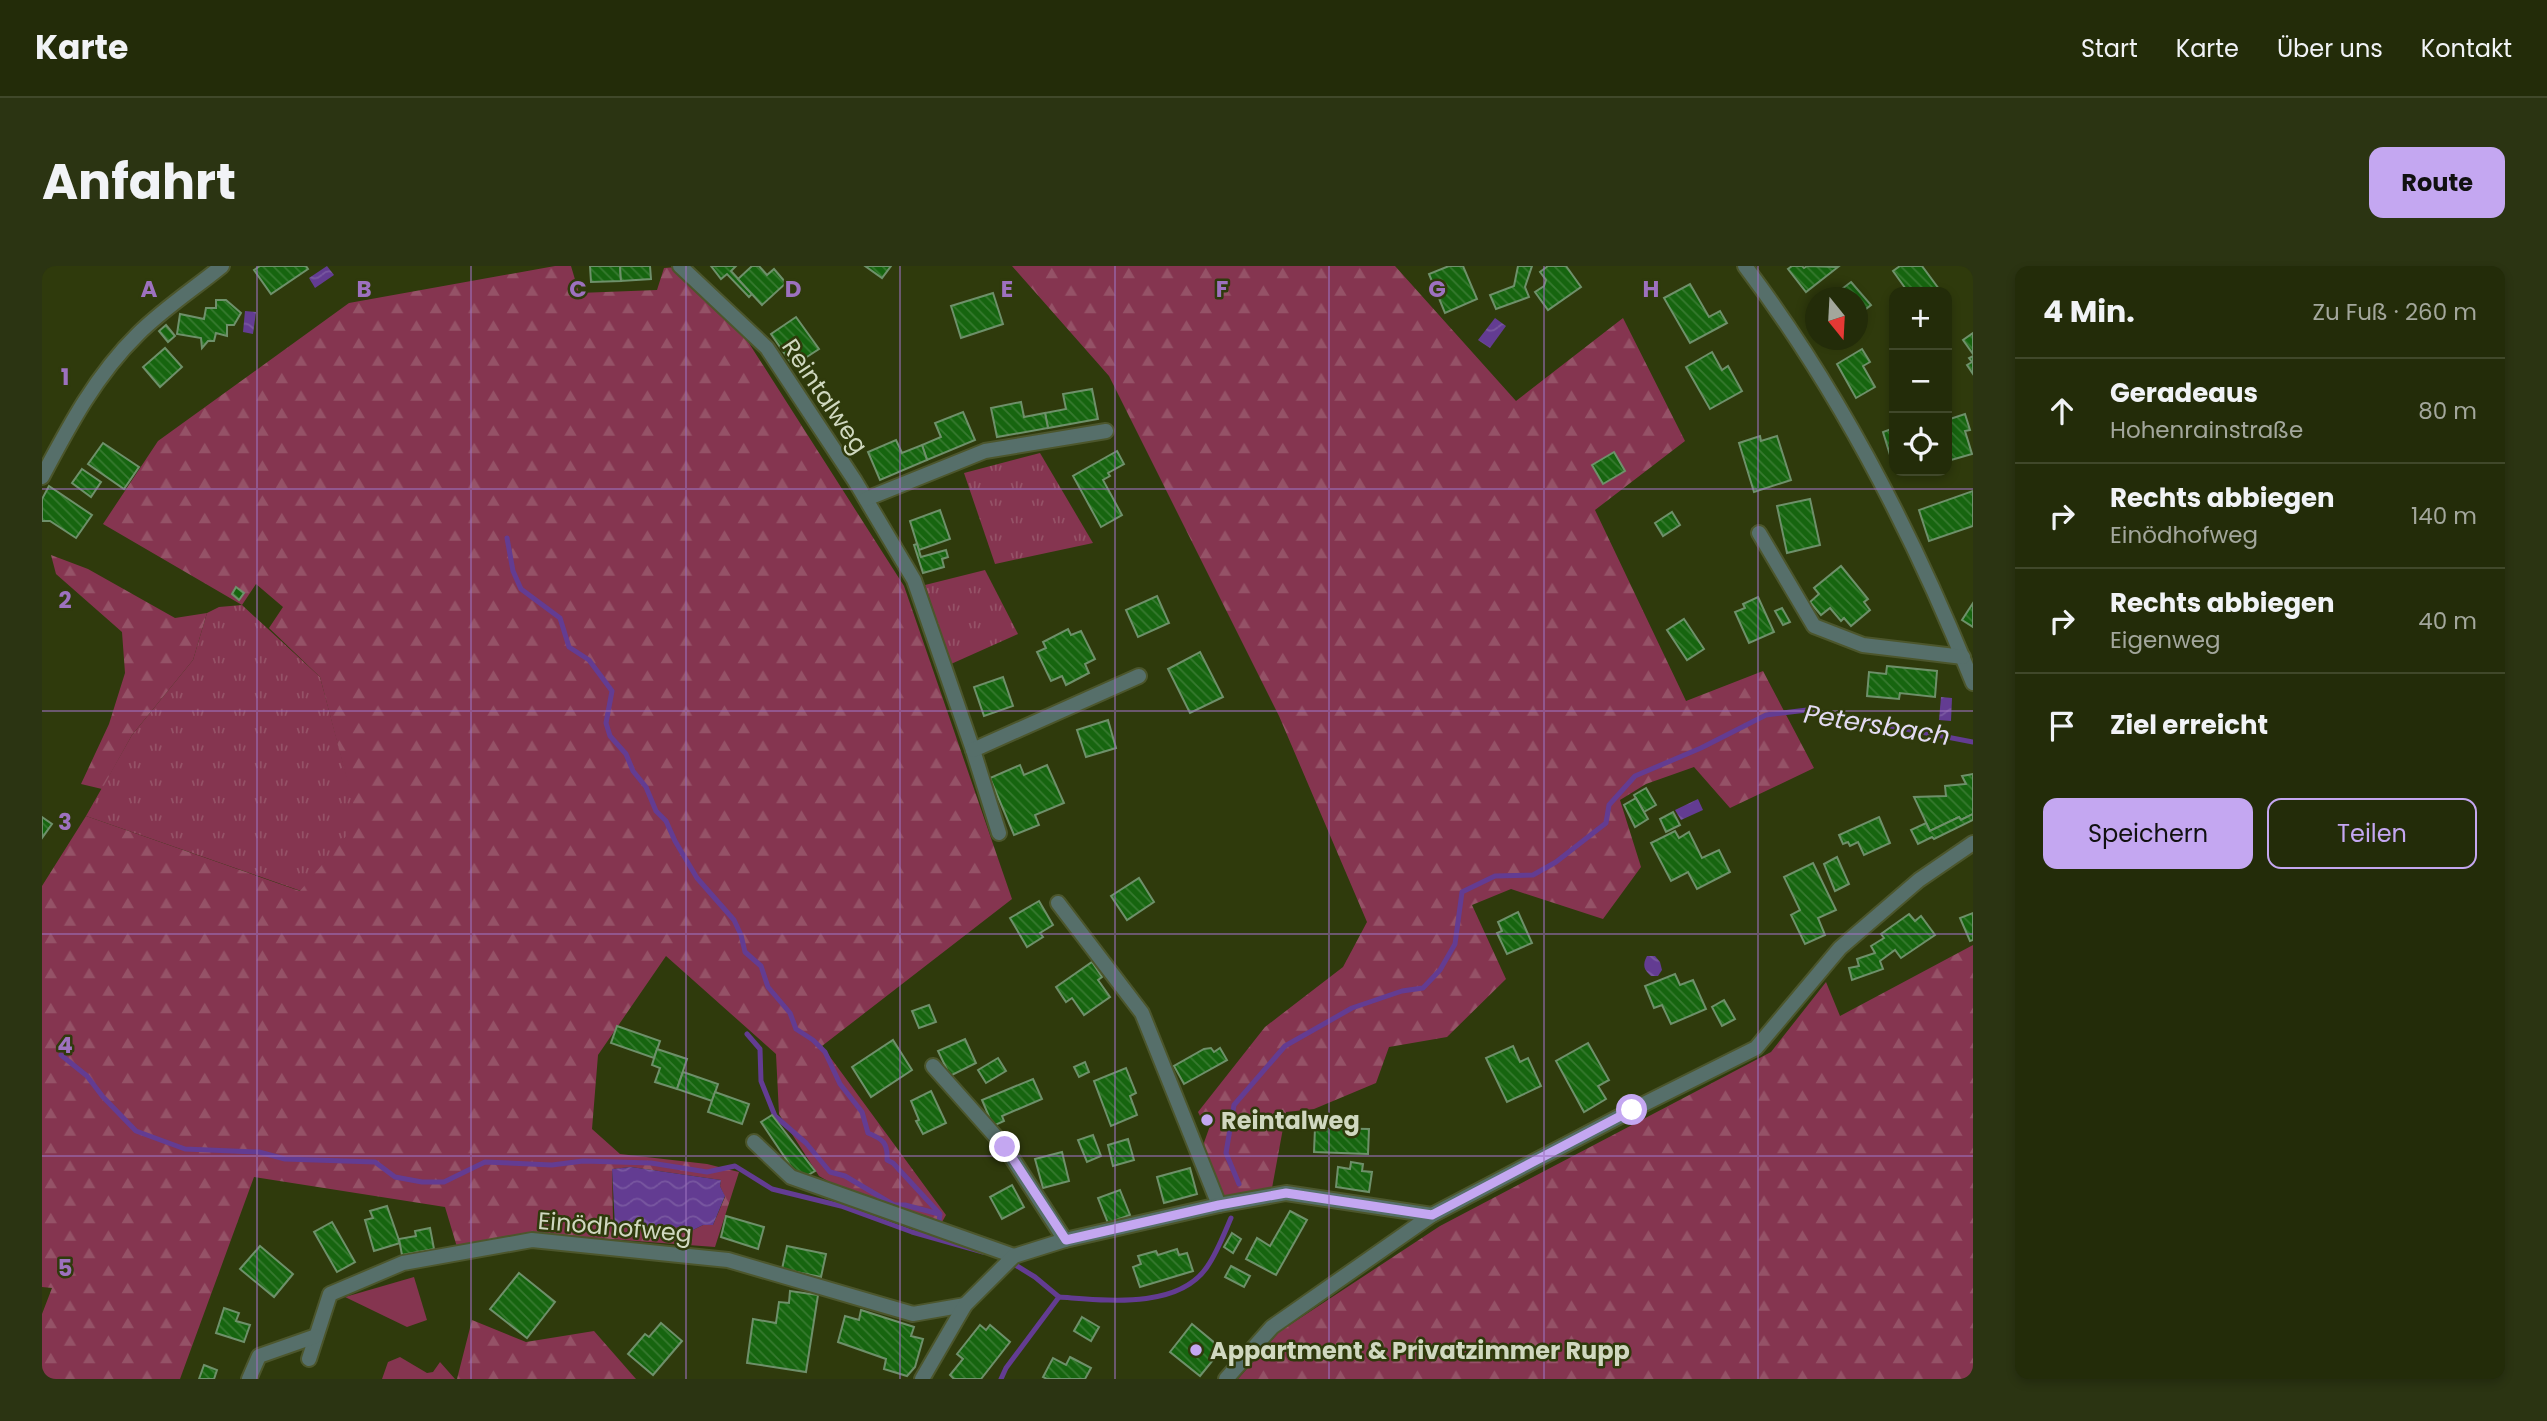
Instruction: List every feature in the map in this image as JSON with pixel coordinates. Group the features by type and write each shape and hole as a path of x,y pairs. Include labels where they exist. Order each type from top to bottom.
{"street":[{"path":"42,477 70,423 96,382 138,333 222,266"},
{"name":"Reintalweg","path":"680,266 767,348 866,499 914,580 974,750 999,832"},
{"path":"1745,266 1807,355 1890,498 1973,683"},
{"path":"866,499 985,451 1106,431"},
{"path":"1759,533 1814,626 1863,645 1963,657"},
{"path":"974,750 1139,676"},
{"path":"1226,1379 1272,1327 1432,1215 1756,1048 1840,948 1919,880 1973,843"},
{"path":"1058,903 1142,1013 1219,1205"},
{"path":"933,1066 1005,1147 1066,1240"},
{"path":"754,1142 791,1177 1014,1256"},
{"path":"922,1379 965,1306 1014,1256 1066,1240 1219,1205 1286,1193 1432,1215"},
{"name":"Einödhofweg","path":"309,1359 330,1294 403,1263 532,1240 729,1260 913,1314 965,1306"},
{"path":"249,1379 259,1356 316,1336"}],"green space":[{"path":"555,266 571,266 579,293 657,290 664,268 692,266 745,337 904,586 1012,899 822,1046 946,1215 938,1229 868,1204 819,1176 779,1114 776,1054 666,956 598,1055 592,1129 620,1154 707,1164 739,1172 715,1247 529,1233 457,1247 445,1207 254,1177 180,1379 42,1379 42,1314 52,1288 42,1287 42,886 86,816 300,891 358,822 320,677 269,628 283,607 256,584 242,605 103,524 158,441 349,303","holes":["631,1167 721,1180 720,1186 725,1197 713,1225 703,1225 691,1231 667,1225 615,1227 612,1169"]},
{"path":"1012,266 1395,266 1516,401 1623,318 1685,441 1595,510 1686,701 1763,671 1814,768 1730,808 1694,767 1646,784 1620,800 1641,867 1603,919 1511,889 1472,905 1506,979 1447,1037 1389,1047 1376,1083 1314,1109 1286,1112 1272,1188 1222,1197 1201,1151 1211,1123 1209,1115 1200,1116 1198,1112 1265,1027 1343,967 1367,922 1279,716 1109,376"},
{"path":"1040,453 1093,543 995,564 964,473"},
{"path":"51,555 88,569 175,618 207,613 193,660 132,735 102,789 81,784 109,724 125,673 122,632 56,574"},
{"path":"985,570 1018,634 951,664 925,585"},
{"path":"242,605 320,677 359,822 301,891 86,816 132,735 193,660 207,613 219,607"},
{"path":"1973,945 1973,1379 1238,1379 1279,1332 1440,1226 1771,1052 1826,982 1840,1016"},
{"path":"414,1277 427,1320 407,1327 345,1297"},
{"path":"472,1320 526,1342 594,1331 636,1379 457,1379"},
{"path":"400,1357 427,1373 433,1372 440,1362 455,1379 382,1379 388,1362"}],"water":[{"path":"327,266 334,275 315,288 309,278"},
{"path":"245,311 256,312 253,334 243,332"},
{"path":"1495,318 1506,326 1490,348 1478,340"},
{"path":"1941,697 1952,698 1951,721 1939,720"},
{"path":"1698,799 1703,810 1681,820 1675,810"},
{"path":"1647,956 1655,956 1660,962 1662,970 1658,976 1651,976 1645,969"},
{"path":"631,1167 721,1180 720,1186 725,1196 713,1225 703,1225 691,1231 667,1225 615,1227 612,1169"}],"building":[{"path":"260,266 306,266 308,269 271,294 254,270"},
{"path":"590,266 620,266 621,281 591,282"},
{"path":"620,266 650,266 651,279 621,281"},
{"path":"711,266 736,266 731,271 752,294 749,297 727,274 721,279"},
{"path":"752,266 759,266 767,275 774,269 786,283 762,305 738,279"},
{"path":"865,266 891,266 882,278"},
{"path":"1449,266 1463,266 1477,299 1445,313 1429,274"},
{"path":"1518,266 1532,266 1525,287 1529,297 1496,309 1490,295 1514,286"},
{"path":"1548,266 1566,266 1581,287 1548,310 1535,292 1544,286 1546,280 1540,272"},
{"path":"1792,266 1838,267 1812,287 1805,287 1805,291 1788,269"},
{"path":"1900,266 1922,266 1938,287 1904,287 1893,271"},
{"path":"1690,284 1709,317 1720,311 1727,323 1690,343 1664,298"},
{"path":"993,293 1003,324 961,338 951,306"},
{"path":"216,300 226,300 241,313 234,325 227,325 227,336 216,333 214,341 208,341 202,348 201,338 177,334 180,314 204,319 206,308 216,308"},
{"path":"796,317 819,349 793,366 771,334"},
{"path":"166,325 175,336 168,342 159,331"},
{"path":"1973,333 1973,354 1963,340"},
{"path":"165,348 182,367 160,387 143,367"},
{"path":"1863,350 1870,362 1863,366 1875,387 1856,398 1837,364"},
{"path":"1712,352 1722,370 1728,366 1742,391 1710,409 1686,367"},
{"path":"1973,356 1973,374 1967,365 1972,362 1969,358"},
{"path":"1092,389 1098,419 1048,428 1045,413 1066,409 1063,394"},
{"path":"1021,402 1024,417 1045,413 1048,428 997,437 991,408"},
{"path":"963,412 975,440 927,460 922,445 941,437 935,423"},
{"path":"1965,414 1970,430 1965,431 1972,454 1952,460 1952,418"},
{"path":"1889,430 1889,452 1883,432"},
{"path":"1760,436 1761,441 1777,436 1791,480 1754,492 1739,443"},
{"path":"896,440 902,453 922,445 927,460 880,480 868,452"},
{"path":"103,443 139,467 124,489 88,464"},
{"path":"1117,451 1124,464 1108,473 1110,476 1103,480 1122,515 1101,527 1073,476"},
{"path":"1614,452 1625,471 1603,484 1592,465"},
{"path":"82,469 101,482 91,497 72,483"},
{"path":"49,486 92,515 76,538 50,521 42,521 42,499"},
{"path":"1973,491 1973,526 1929,541 1919,510"},
{"path":"1810,499 1820,545 1787,553 1777,506"},
{"path":"940,510 950,539 919,550 910,521"},
{"path":"1672,512 1680,525 1663,536 1655,523"},
{"path":"917,544 921,557 946,550 948,557 942,559 944,567 923,573 914,545"},
{"path":"1841,566 1868,599 1864,602 1870,610 1851,626 1844,618 1841,621 1830,608 1821,615 1810,602 1819,594 1814,588"},
{"path":"236,587 244,593 239,600 232,594"},
{"path":"1157,596 1169,623 1138,637 1126,610"},
{"path":"1758,597 1774,632 1749,643 1735,612 1745,608 1743,604"},
{"path":"1973,603 1973,627 1962,620"},
{"path":"1782,608 1790,622 1783,625 1775,611"},
{"path":"1684,619 1704,649 1687,660 1667,630"},
{"path":"1068,629 1071,635 1081,631 1095,659 1085,664 1089,673 1066,685 1062,676 1051,681 1037,652 1046,648 1043,642"},
{"path":"1200,652 1223,697 1190,713 1168,669"},
{"path":"1887,666 1937,671 1935,697 1900,693 1899,699 1867,696 1869,672 1886,674"},
{"path":"1003,677 1013,706 984,716 974,687"},
{"path":"1108,720 1116,748 1086,757 1077,730"},
{"path":"1020,765 1024,775 1047,765 1064,803 1035,815 1039,825 1014,835 990,778"},
{"path":"1973,774 1973,814 1961,820 1959,817 1930,831 1914,797 1946,796 1945,786 1966,784 1962,776"},
{"path":"1646,788 1656,805 1644,812 1634,795"},
{"path":"1636,798 1648,819 1635,827 1624,805"},
{"path":"1673,812 1680,825 1666,832 1660,819"},
{"path":"1973,814 1973,820 1918,844 1911,830 1926,823 1930,831 1959,817 1961,820"},
{"path":"42,817 52,824 42,838"},
{"path":"1879,817 1890,843 1864,855 1858,842 1850,846 1848,842 1843,844 1839,835"},
{"path":"1675,831 1679,838 1689,832 1702,858 1719,850 1730,872 1697,889 1688,872 1671,881 1651,843"},
{"path":"1837,857 1849,884 1835,891 1824,864"},
{"path":"1813,863 1836,910 1818,918 1825,935 1805,944 1791,915 1800,910 1784,877"},
{"path":"1139,878 1154,902 1127,920 1111,896"},
{"path":"1039,901 1053,925 1040,933 1043,937 1027,947 1010,918"},
{"path":"1518,912 1532,943 1507,954 1497,933 1502,931 1498,922"},
{"path":"1973,913 1973,940 1970,941 1960,918"},
{"path":"1909,914 1915,921 1921,916 1935,935 1901,958 1895,950 1880,961 1883,969 1852,980 1849,968 1859,966 1857,959 1875,953 1871,946 1884,938 1881,934"},
{"path":"1092,962 1102,977 1098,980 1110,997 1084,1015 1072,998 1066,1002 1056,987"},
{"path":"1675,974 1680,985 1693,980 1706,1009 1671,1024 1662,1005 1654,1008 1645,986"},
{"path":"1724,1000 1735,1019 1722,1026 1712,1007"},
{"path":"929,1005 936,1022 919,1028 912,1011"},
{"path":"617,1026 660,1041 654,1058 611,1043"},
{"path":"965,1039 976,1063 950,1076 938,1051"},
{"path":"893,1040 912,1070 871,1097 852,1067"},
{"path":"1588,1043 1609,1080 1598,1086 1606,1099 1584,1112 1556,1061"},
{"path":"1513,1046 1520,1062 1528,1058 1541,1086 1507,1102 1486,1058"},
{"path":"1211,1048 1214,1052 1220,1048 1227,1060 1184,1084 1174,1066 1204,1049"},
{"path":"657,1049 687,1059 677,1089 655,1082 660,1068 652,1065"},
{"path":"998,1058 1006,1071 986,1083 978,1070"},
{"path":"1085,1062 1089,1072 1079,1077 1074,1067"},
{"path":"1126,1068 1136,1093 1130,1096 1137,1115 1111,1126 1094,1081"},
{"path":"683,1072 718,1084 712,1101 677,1089"},
{"path":"1033,1079 1042,1099 1002,1116 1004,1121 993,1126 982,1100"},
{"path":"931,1091 946,1123 923,1134 916,1121 919,1120 911,1101"},
{"path":"715,1092 749,1104 742,1124 708,1112"},
{"path":"772,1115 815,1171 803,1178 796,1174 761,1122"},
{"path":"1315,1128 1369,1129 1368,1154 1314,1152"},
{"path":"1093,1135 1101,1156 1087,1162 1078,1140"},
{"path":"1128,1139 1134,1160 1113,1166 1108,1145"},
{"path":"1062,1152 1069,1181 1043,1188 1035,1159"},
{"path":"1351,1162 1363,1164 1362,1171 1372,1172 1369,1192 1336,1187 1338,1167 1350,1169"},
{"path":"1190,1168 1197,1194 1164,1203 1157,1177"},
{"path":"1012,1185 1024,1207 1002,1219 990,1197"},
{"path":"1120,1190 1130,1215 1108,1223 1098,1198"},
{"path":"387,1206 400,1243 374,1251 365,1220 373,1218 370,1211"},
{"path":"1290,1211 1307,1220 1276,1275 1246,1259 1257,1238 1270,1246"},
{"path":"726,1216 764,1227 758,1249 721,1237"},
{"path":"332,1222 355,1262 337,1272 314,1232"},
{"path":"430,1228 434,1249 402,1255 399,1239 416,1236 415,1231"},
{"path":"1232,1233 1241,1239 1233,1253 1224,1247"},
{"path":"260,1246 293,1274 274,1297 240,1269"},
{"path":"787,1246 826,1254 821,1277 782,1269"},
{"path":"1177,1249 1179,1255 1187,1253 1193,1271 1140,1287 1133,1267 1141,1264 1138,1256 1156,1251 1158,1255"},
{"path":"1231,1266 1250,1276 1244,1287 1225,1277"},
{"path":"519,1273 555,1302 527,1338 490,1309"},
{"path":"790,1291 818,1295 806,1372 747,1363 753,1319 776,1323 779,1302 789,1303"},
{"path":"224,1308 239,1313 236,1321 250,1325 244,1342 216,1333"},
{"path":"861,1310 914,1327 911,1336 923,1339 915,1367 907,1376 884,1369 886,1359 838,1342 845,1316 859,1320"},
{"path":"1082,1317 1099,1327 1091,1341 1074,1331"},
{"path":"661,1323 682,1341 653,1375 628,1354 645,1334 649,1337"},
{"name":"Appartment & Privatzimmer Rupp","path":"1192,1324 1222,1349 1200,1376 1170,1352"},
{"path":"980,1325 986,1330 990,1325 1010,1342 981,1379 954,1379 950,1375 963,1359 957,1354"},
{"path":"1070,1357 1091,1368 1085,1379 1043,1377 1053,1358 1066,1365"},
{"path":"204,1365 217,1370 214,1379 199,1379"}],"waterway":[{"path":"507,538 513,571 521,589 560,618 569,647 589,660 612,691 606,723 610,736 626,754 633,771 646,787 656,811 666,821 697,878 734,920 745,952 761,966 768,987 790,1013 796,1029 825,1052 840,1084 862,1112 868,1133 881,1140 887,1149 887,1160 893,1163 940,1214 939,1221"},
{"name":"Petersbach","path":"1239,1184 1226,1153 1234,1105 1285,1046 1352,1008 1402,991 1423,988 1440,970 1455,944 1462,892 1495,876 1533,875 1556,862 1606,823 1609,805 1635,776 1701,748 1766,715 1807,710 1973,742"},
{"path":"747,1034 760,1049 761,1081 775,1116 806,1143 830,1172 845,1176 894,1205 905,1205 939,1214"},
{"path":"61,1055 87,1076 136,1131 185,1149 259,1152 285,1159 375,1162 395,1177 422,1182 444,1182 485,1162 552,1165 583,1161 651,1163 707,1172 735,1166 772,1189 841,1206 912,1232 983,1252"},
{"name":"Petersbach","path":"1001,1379 1006,1368 1059,1297 1139,1299 1178,1290 1194,1281 1207,1267 1231,1218"},
{"path":"1017,1266 1059,1297"}],"place":[{"name":"Reintalweg","path":"1207,1120"},
{"name":"Appartment & Privatzimmer Rupp","path":"1196,1350"}],"route":[{"path":"1005,1147 1066,1240 1219,1205 1286,1193 1432,1215 1632,1110"}]}
